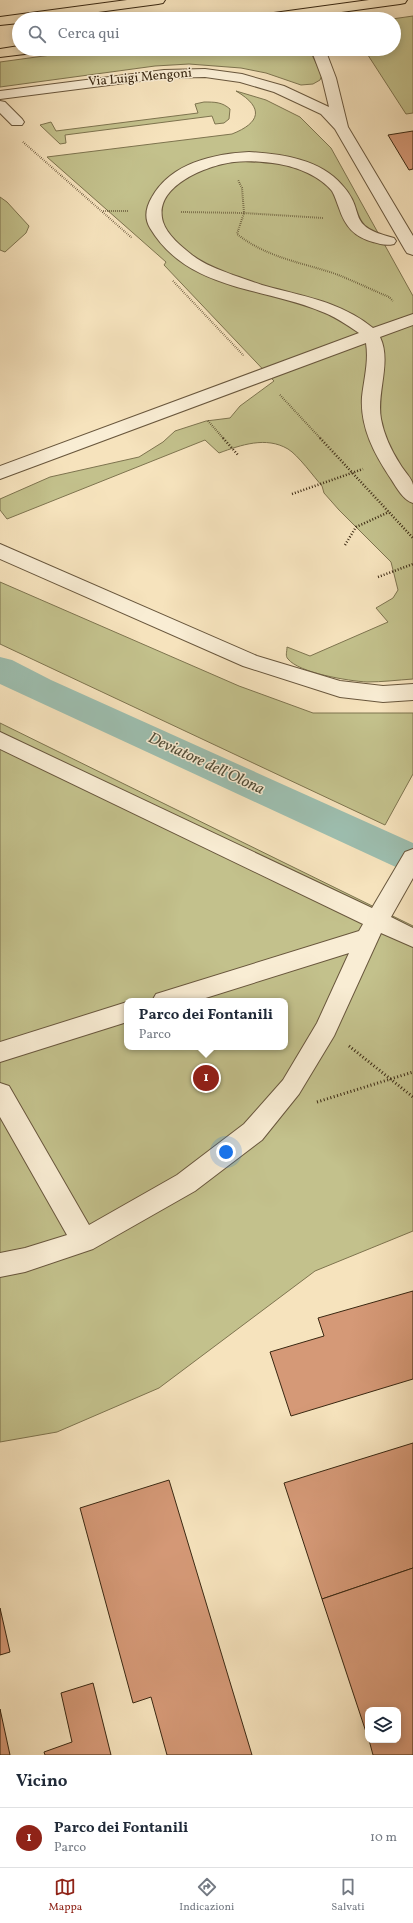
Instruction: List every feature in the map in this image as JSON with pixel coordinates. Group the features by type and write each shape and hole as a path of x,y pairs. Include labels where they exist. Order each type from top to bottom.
{"main road":[{"path":"63,12 139,1 158,0"},
{"path":"326,12 400,0"},
{"path":"286,4 296,12"},
{"path":"0,21 12,19"},
{"path":"0,54 12,52"}],"street":[{"path":"321,56 330,76 334,101 342,127"},
{"name":"Via Luigi Mengoni","path":"0,95 164,74 205,73 242,78 279,88 326,111 342,127 413,250"},
{"path":"0,105 17,122"},
{"path":"388,241 374,238 358,230 350,219 346,203 337,188 319,173 292,162 264,157 228,158 212,162 181,174 163,188 152,212 156,228 172,246 206,271 255,288 310,301 348,316 371,335 376,345 371,405 377,437 395,472 413,497"},
{"path":"0,473 263,377 413,319"},
{"path":"0,551 250,661 340,689 383,694 413,692"},
{"path":"0,740 372,930 413,938"},
{"path":"0,1265 25,1260 84,1240 186,1183 253,1132 291,1087 326,1029 372,930 413,858"},
{"path":"173,998 372,930"},
{"path":"0,1052 124,1013"},
{"path":"0,1094 84,1240"}],"path":[{"path":"18,138 135,240"},
{"path":"350,219 244,213 237,234 248,244 268,255 339,275 389,297 394,302"},
{"path":"168,276 413,538"},
{"path":"191,403 238,455"},
{"path":"292,494 352,473 388,458"},
{"path":"345,545 356,527 389,512"},
{"path":"378,577 413,564"},
{"path":"326,1029 413,1097"},
{"path":"309,1104 413,1072"}],"shaded area":[{"path":"413,16 413,113 406,114 369,56 401,56 401,18"},
{"path":"44,56 312,56 322,75 320,80 313,84 301,85 266,73 241,68 189,64 155,66 0,87 0,62"},
{"path":"236,91 266,100 300,117 331,148 413,296 413,679 367,682 349,680 313,672 294,664 287,658 287,647 310,656 388,622 376,608 393,598 398,590 391,562 339,510 324,493 322,486 306,466 292,452 280,445 262,442 254,443 219,453 205,440 7,519 0,510 0,499 50,477 139,457 163,442 175,431 206,421 230,418 240,406 274,381 164,265 166,262 47,157 232,134 249,125 255,115 255,109 252,103"},
{"path":"204,102 218,103 230,109 229,119 224,123 215,124 212,116 65,135 66,143 60,144 40,125 51,122 56,131 198,113 195,104"},
{"path":"0,197 7,202 29,226 26,233 5,252 0,250"},
{"path":"0,582 239,686 313,713 413,713 413,774 385,825 0,644"},
{"path":"0,723 413,926 413,1231 315,1271 159,1388 57,1432 0,1442"}],"building":[{"path":"413,131 413,169 409,170 388,135"},
{"path":"413,1291 413,1379 291,1416 270,1352 324,1336 318,1318"},
{"path":"413,1443 413,1568 322,1599 284,1483"},
{"path":"169,1480 252,1755 167,1755 151,1697 133,1703 80,1508"},
{"path":"413,1568 413,1755 373,1755 370,1743 401,1743 401,1707 365,1707 365,1729 322,1599"},
{"path":"0,1608 10,1652 0,1655"},
{"path":"93,1683 111,1755 45,1755 44,1752 72,1742 61,1693"},
{"path":"0,1709 10,1755 0,1755"}],"waterway":[{"name":"Deviatore dell'Olona","path":"0,669 39,689 413,859"}],"place":[{"name":"Parco dei Fontanili","path":"206,1078"}]}
